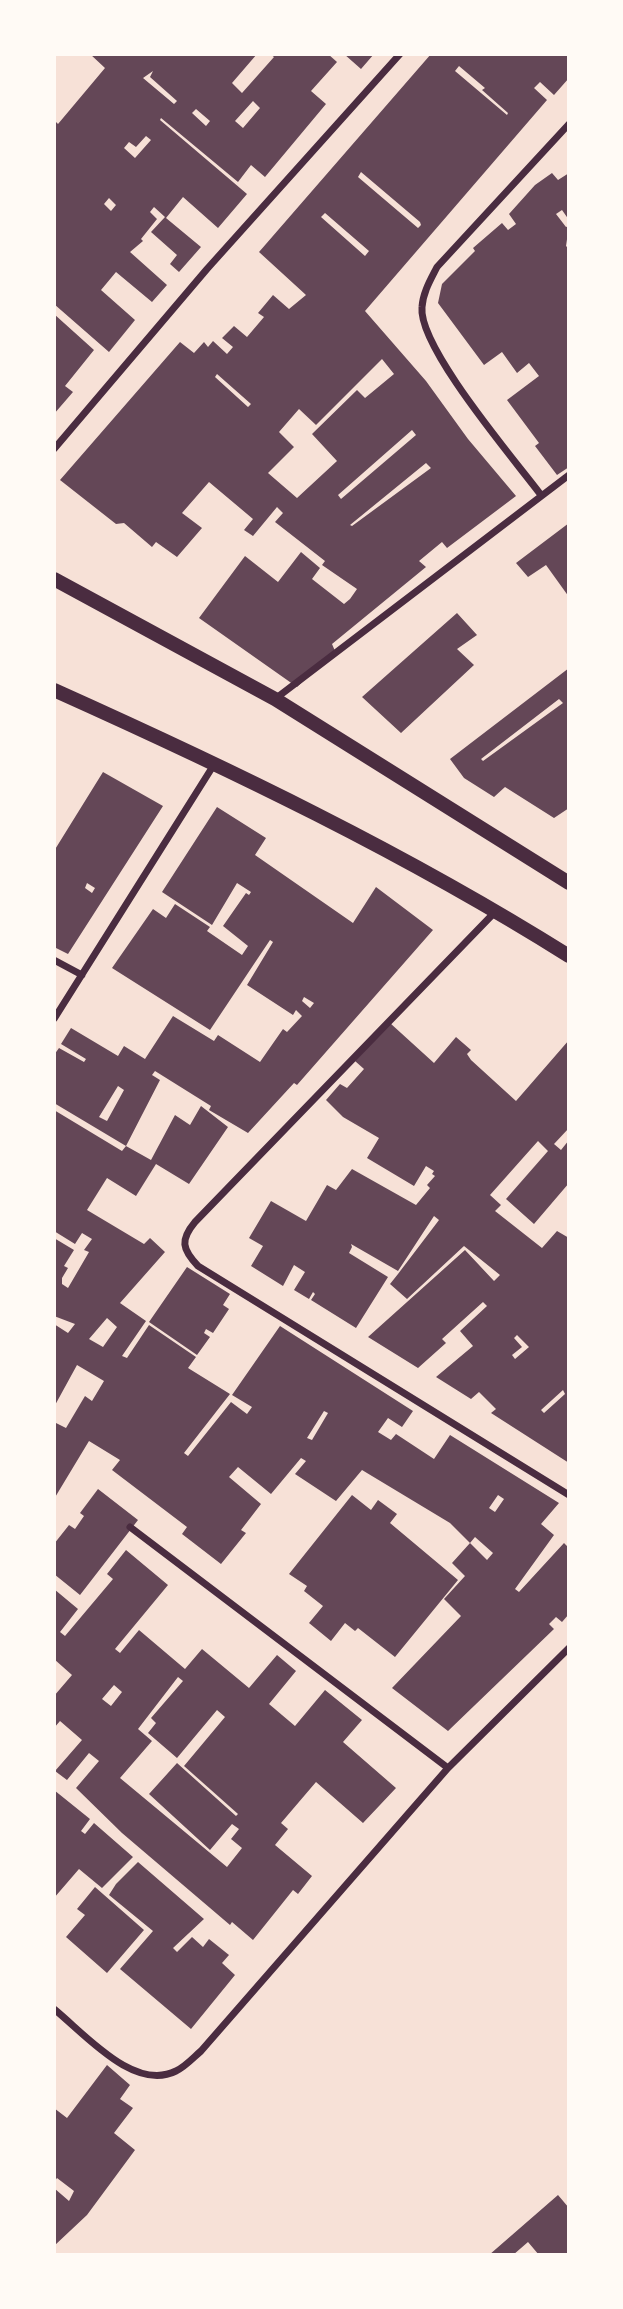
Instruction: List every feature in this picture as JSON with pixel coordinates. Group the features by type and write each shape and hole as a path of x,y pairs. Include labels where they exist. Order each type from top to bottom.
{"main road":[{"path":"54,579 275,699 569,883"},
{"path":"54,690 215,762 496,911 569,956"}],"street":[{"path":"54,449 208,269 400,54"},
{"path":"541,495 470,401 433,344 421,309 425,292 437,267 569,124"},
{"path":"275,699 569,475"},
{"path":"54,1019 215,762"},
{"path":"496,911 195,1222 184,1234 183,1243 187,1254 198,1266 569,1494"},
{"path":"54,960 82,975"},
{"path":"130,1527 448,1768"},
{"path":"54,2009 132,2073 153,2078 179,2070 201,2051 448,1768 569,1648"}],"building":[{"path":"90,54 257,54 232,83 242,93 274,57 270,54 328,54 337,62 311,91 326,104 265,177 251,165 238,182 161,118 160,120 247,194 218,228 183,197 166,218 201,247 179,272 170,264 177,255 151,232 165,217 154,207 150,212 157,219 141,239 143,241 130,252 167,285 152,302 116,272 101,290 135,320 109,352 54,304 54,120 58,124 105,68","holes":["153,71 150,77 177,101 174,104 143,78","253,101 260,108 243,128 235,121","196,109 210,121 206,126 192,113","146,136 151,140 135,158 124,148 129,142 136,147","109,198 116,205 111,211 104,204"]},
{"path":"344,54 374,54 361,69"},
{"path":"431,54 569,54 569,78 554,95 540,82 534,88 547,100 365,311 426,381 468,439 516,496 447,548 442,542 419,561 426,567 332,644 335,651 297,687 199,618 245,556 278,582 301,552 320,568 312,579 344,604 350,599 357,589 322,565 325,561 275,522 283,513 277,507 253,536 244,530 253,519 209,482 182,513 202,528 177,557 156,542 152,547 124,523 116,524 60,480 180,342 194,353 204,342 208,347 213,341 227,354 233,347 222,338 234,326 247,337 264,317 258,313 273,295 289,309 306,295 259,252","holes":["459,66 485,88 482,90 508,113 507,115 455,71","361,172 420,222 418,228 358,177","325,213 369,251 365,256 321,217","382,359 394,374 365,398 357,390 312,434 337,461 297,498 268,473 294,447 279,432 299,409 316,425","217,374 251,404 248,407 215,377","412,430 416,435 341,499 338,495","426,463 431,468 350,525"]},
{"path":"552,173 558,180 569,173 569,220 562,210 556,214 566,227 569,226 566,246 569,249 569,467 557,475 535,446 539,443 507,400 539,376 529,363 517,373 502,352 484,365 438,303 442,284 475,251 473,248 502,223 508,230 516,224 509,214 535,185"},
{"path":"54,314 94,350 65,386 73,392 54,414"},
{"path":"569,523 569,597 546,565 528,577 516,563"},
{"path":"457,613 477,635 457,649 474,665 401,733 362,697"},
{"path":"569,668 569,808 554,818 505,787 494,797 464,778 450,759","holes":["559,699 563,703 483,761 481,759"]},
{"path":"103,772 163,806 68,954 54,947 54,851","holes":["87,883 95,888 92,893 85,888"]},
{"path":"217,807 266,838 255,855 353,923 376,887 433,930 297,1085 294,1083 248,1133 209,1110 211,1106 155,1071 152,1075 160,1080 126,1146 54,1103 54,1055 59,1048 84,1062 86,1059 61,1044 71,1028 118,1056 124,1046 145,1059 173,1016 214,1041 218,1035 260,1062 283,1029 287,1032 302,1016 296,1010 293,1015 247,985 273,942 270,940 210,1030 112,968 153,909 166,918 175,904 210,927 207,931 242,955 248,946 223,926 246,893 249,895 251,892 237,883 212,925 162,892","holes":["304,997 314,1003 310,1008 302,1001","118,1086 124,1090 107,1121 99,1117"]},
{"path":"390,1023 434,1063 456,1037 471,1050 467,1054 471,1060 516,1101 569,1040 569,1128 554,1144 561,1150 569,1140 569,1183 534,1224 506,1199 548,1151 538,1141 490,1195 501,1205 495,1211 542,1248 557,1231 569,1238 569,1463 491,1413 496,1409 479,1392 471,1399 436,1377 473,1346 460,1331 487,1306 483,1302 442,1339 446,1343 418,1368 368,1337 465,1250 494,1281 500,1275 464,1246 407,1299 390,1284 439,1220 434,1216 398,1271 351,1244 349,1253 388,1277 356,1328 311,1300 315,1294 313,1292 309,1299 294,1290 305,1272 294,1265 283,1286 251,1266 263,1246 249,1238 271,1201 306,1221 327,1185 336,1190 352,1169 416,1205 430,1188 427,1185 435,1176 432,1174 434,1171 426,1166 414,1186 367,1158 379,1138 343,1117 326,1100 340,1084 347,1088 364,1069 355,1061","holes":["517,1335 529,1347 515,1359 512,1355 522,1347 514,1338","563,1390 565,1394 544,1413 541,1410"]},
{"path":"201,1106 228,1127 189,1184 156,1164 136,1196 107,1178 87,1210 144,1244 150,1238 165,1252 120,1303 146,1321 122,1356 127,1358 149,1325 196,1357 188,1368 230,1394 184,1453 188,1456 231,1402 247,1414 252,1407 232,1395 280,1326 413,1411 402,1427 388,1418 378,1432 391,1440 396,1434 434,1459 450,1435 559,1503 541,1524 554,1535 515,1589 519,1592 564,1543 569,1548 569,1614 562,1622 556,1617 549,1624 554,1629 448,1731 392,1688 461,1616 444,1599 465,1576 452,1563 470,1543 450,1523 362,1470 336,1501 295,1474 306,1461 301,1458 271,1494 238,1467 229,1477 261,1504 241,1530 246,1533 221,1564 182,1534 187,1527 112,1470 120,1460 89,1441 54,1499 54,1422 66,1428 85,1396 92,1401 104,1381 77,1365 54,1407 54,1324 68,1333 75,1324 54,1316 54,1238 74,1250 64,1266 68,1268 62,1278 62,1284 68,1288 89,1252 84,1250 92,1239 82,1233 75,1244 54,1231 54,1110 122,1151 126,1146 151,1160 175,1115 190,1125","holes":["107,1318 117,1327 103,1347 89,1339","324,1411 328,1413 312,1440 307,1438","498,1495 504,1499 495,1512 489,1508","475,1537 493,1553 487,1560 470,1543"]},
{"path":"187,1267 230,1294 223,1305 229,1309 213,1333 206,1329 204,1333 210,1337 197,1355 149,1322"},
{"path":"98,1489 138,1520 80,1595 54,1574 54,1544 69,1525 75,1529 84,1516 80,1513"},
{"path":"352,1495 371,1510 378,1500 397,1514 390,1523 458,1580 395,1657 358,1628 355,1631 345,1623 331,1641 309,1623 323,1606 304,1591 307,1586 289,1574"},
{"path":"126,1550 168,1585 115,1649 120,1653 139,1630 185,1669 202,1649 249,1688 277,1655 296,1671 269,1704 295,1726 325,1690 362,1720 343,1742 396,1788 363,1823 316,1782 281,1823 288,1829 275,1845 312,1876 298,1894 293,1890 253,1940 232,1922 230,1925 122,1833 76,1788 99,1761 89,1753 67,1780 55,1771 82,1740 60,1721 54,1728 54,1696 72,1675 54,1659 54,1589 78,1609 60,1632 65,1636 113,1579 107,1574","holes":["178,1677 183,1681 151,1718 156,1723 148,1733 177,1758 217,1710 225,1717 184,1766 238,1814 236,1816 177,1763 149,1794 210,1850 232,1824 239,1829 231,1839 242,1848 227,1867 120,1778 152,1741 138,1729","114,1685 122,1692 111,1706 102,1699"]},
{"path":"54,1790 90,1819 81,1831 85,1834 94,1823 133,1857 102,1888 79,1869 54,1898"},
{"path":"138,1862 204,1919 173,1948 177,1952 192,1937 203,1947 209,1939 229,1955 222,1963 235,1975 191,2029 120,1969 153,1931 109,1895"},
{"path":"95,1887 144,1930 107,1973 66,1937 85,1915 77,1909"},
{"path":"107,2065 130,2085 120,2099 133,2108 114,2133 135,2150 87,2215 54,2246 54,2188 69,2201 74,2191 57,2178 54,2182 54,2108 67,2118"},
{"path":"558,2195 569,2208 569,2255 539,2255 528,2242 513,2255 489,2255"}]}
